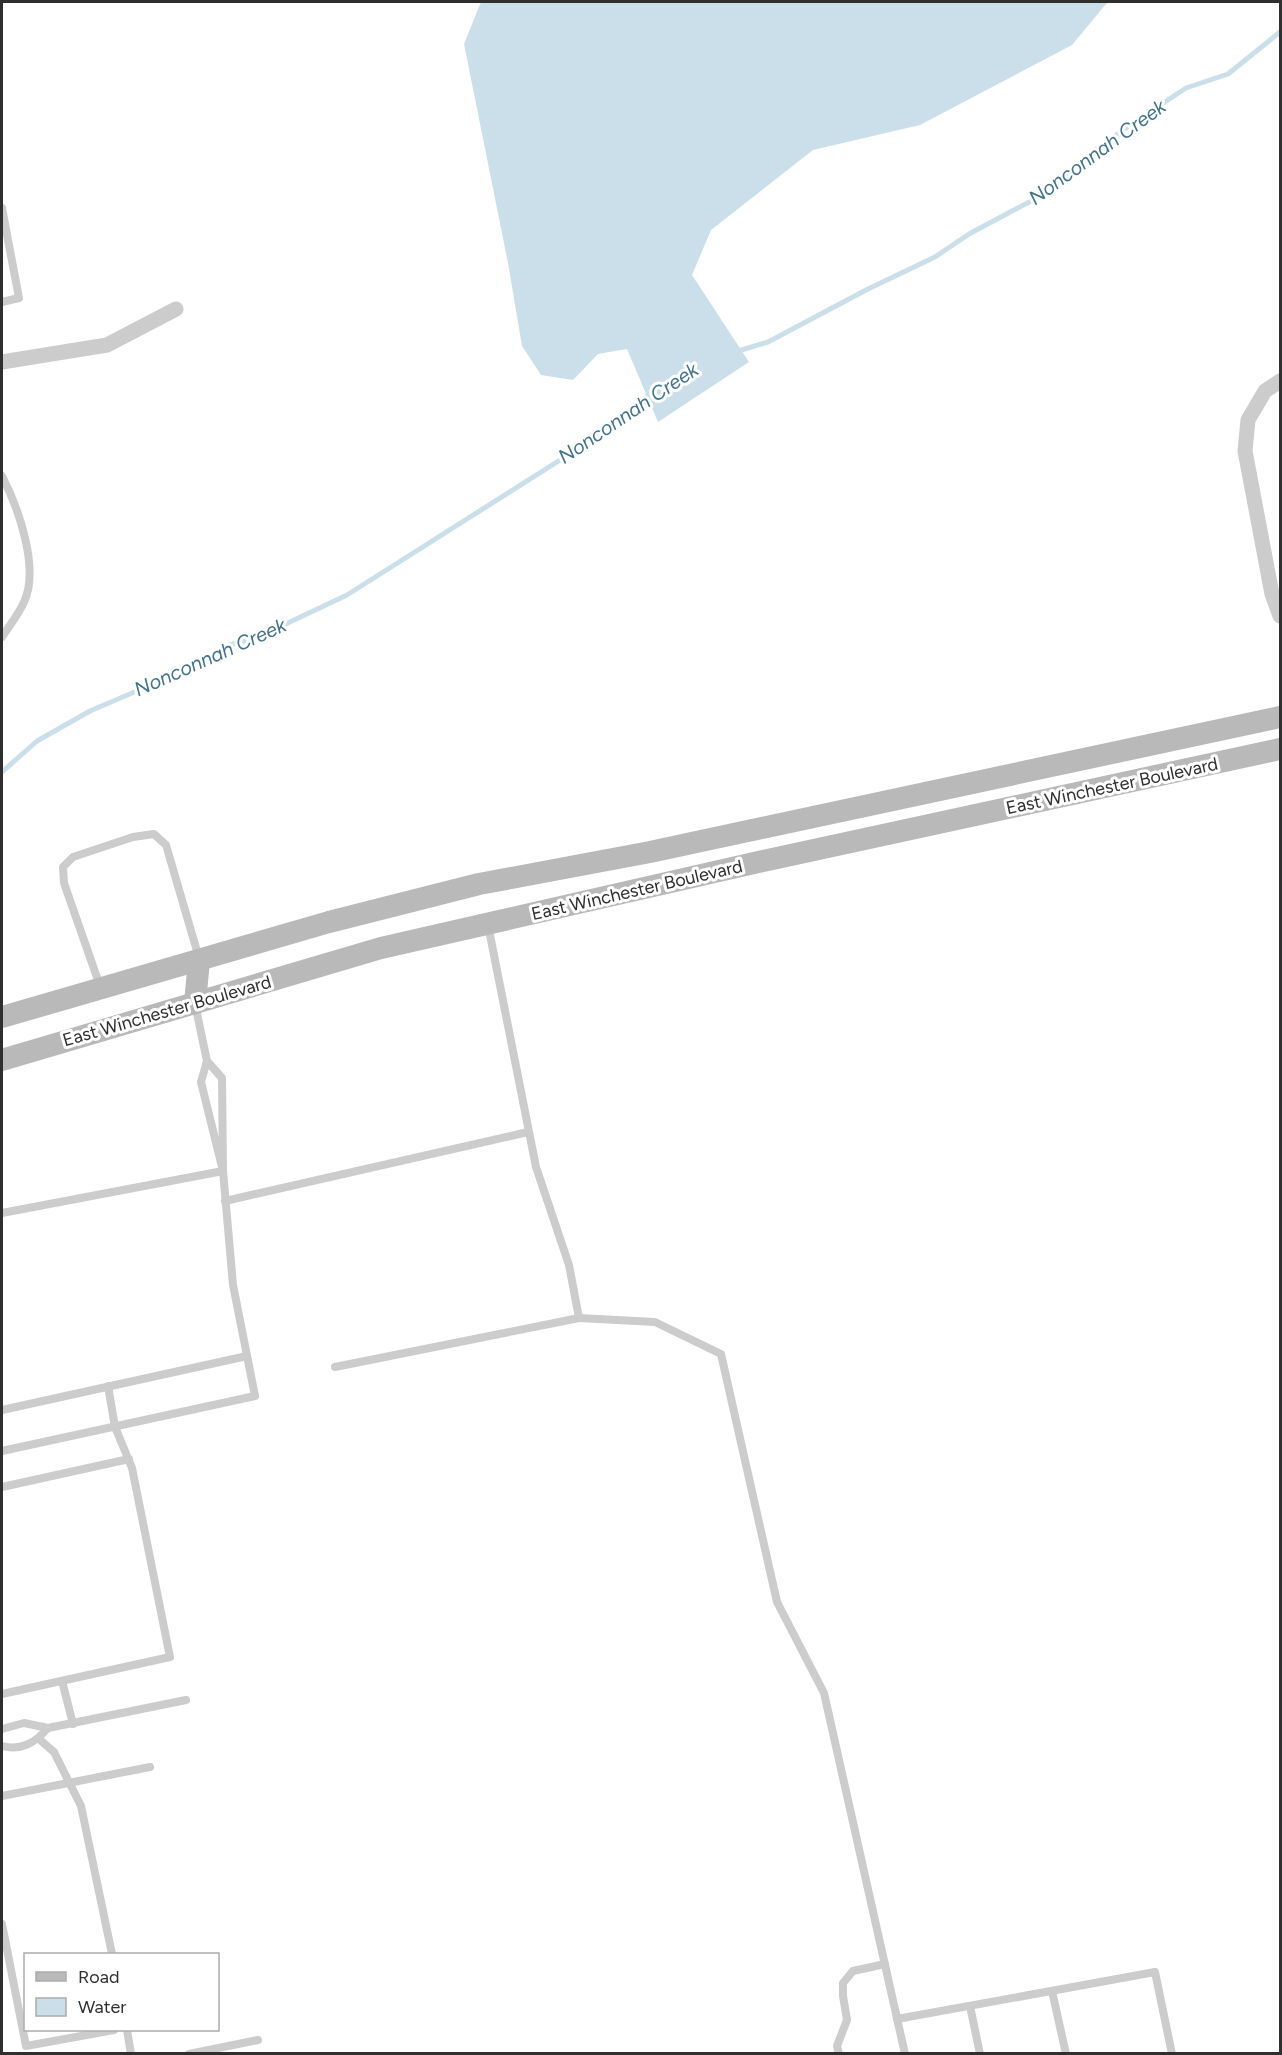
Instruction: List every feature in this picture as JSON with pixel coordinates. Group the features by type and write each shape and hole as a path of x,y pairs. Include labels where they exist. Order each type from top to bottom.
{"main road":[{"name":"East Winchester Boulevard","path":"2,1017 329,922 479,884 650,852 1281,717"},
{"name":"East Winchester Boulevard","path":"2,1060 381,948 774,858 1281,749"},
{"path":"195,1003 199,960"},
{"path":"2,1009 43,998 57,1001"},
{"path":"2,1029 57,1001"}],"street":[{"path":"2,362 107,345 176,309"},
{"path":"1281,381 1265,391 1248,420 1245,451 1272,594 1281,616"}],"lane":[{"path":"2,208 5,245 19,298 2,302"},
{"path":"2,476 11,494 27,549 29,579 25,600 2,637"},
{"path":"101,988 64,883 63,867 73,857 133,837 154,834 166,845 199,960"},
{"path":"488,924 536,1167 569,1264 579,1318"},
{"path":"195,1003 207,1061 201,1082 223,1171"},
{"path":"2,1451 255,1396 233,1285 223,1171 222,1078 207,1061"},
{"path":"225,1201 528,1132"},
{"path":"2,1213 223,1171"},
{"path":"335,1367 579,1318 655,1322 721,1354 777,1602 824,1693 905,2054"},
{"path":"2,1410 247,1356"},
{"path":"2,1694 170,1657 132,1468 115,1426 108,1386"},
{"path":"2,1487 129,1459"},
{"path":"62,1681 73,1724"},
{"path":"2,1729 24,1723 48,1728 186,1700"},
{"path":"2,1746 13,1749 30,1744 48,1728"},
{"path":"39,1738 54,1752 81,1806 111,1953"},
{"path":"2,1796 150,1767"},
{"path":"2,1924 26,2046 108,2031"},
{"path":"838,2054 837,2046 847,2020 843,1983 853,1971 885,1964"},
{"path":"897,2019 1155,1972 1172,2054"},
{"path":"1052,1991 1066,2054"},
{"path":"970,2006 980,2054"},
{"path":"127,2031 131,2054"},
{"path":"189,2054 258,2040"}],"water":[{"path":"481,2 1111,2 1106,4 1072,45 920,125 813,150 711,230 692,275 749,362 658,422 627,349 598,354 573,380 541,375 522,346 508,263 464,44"}],"waterway":[{"name":"Nonconnah Creek","path":"735,352 768,342 868,289 935,257 969,234 1046,193 1089,154 1139,119 1186,88 1228,74 1280,32"},
{"name":"Nonconnah Creek","path":"2,772 37,741 90,711 181,672 230,645 256,638 347,595 590,441 617,422 652,392"}]}
